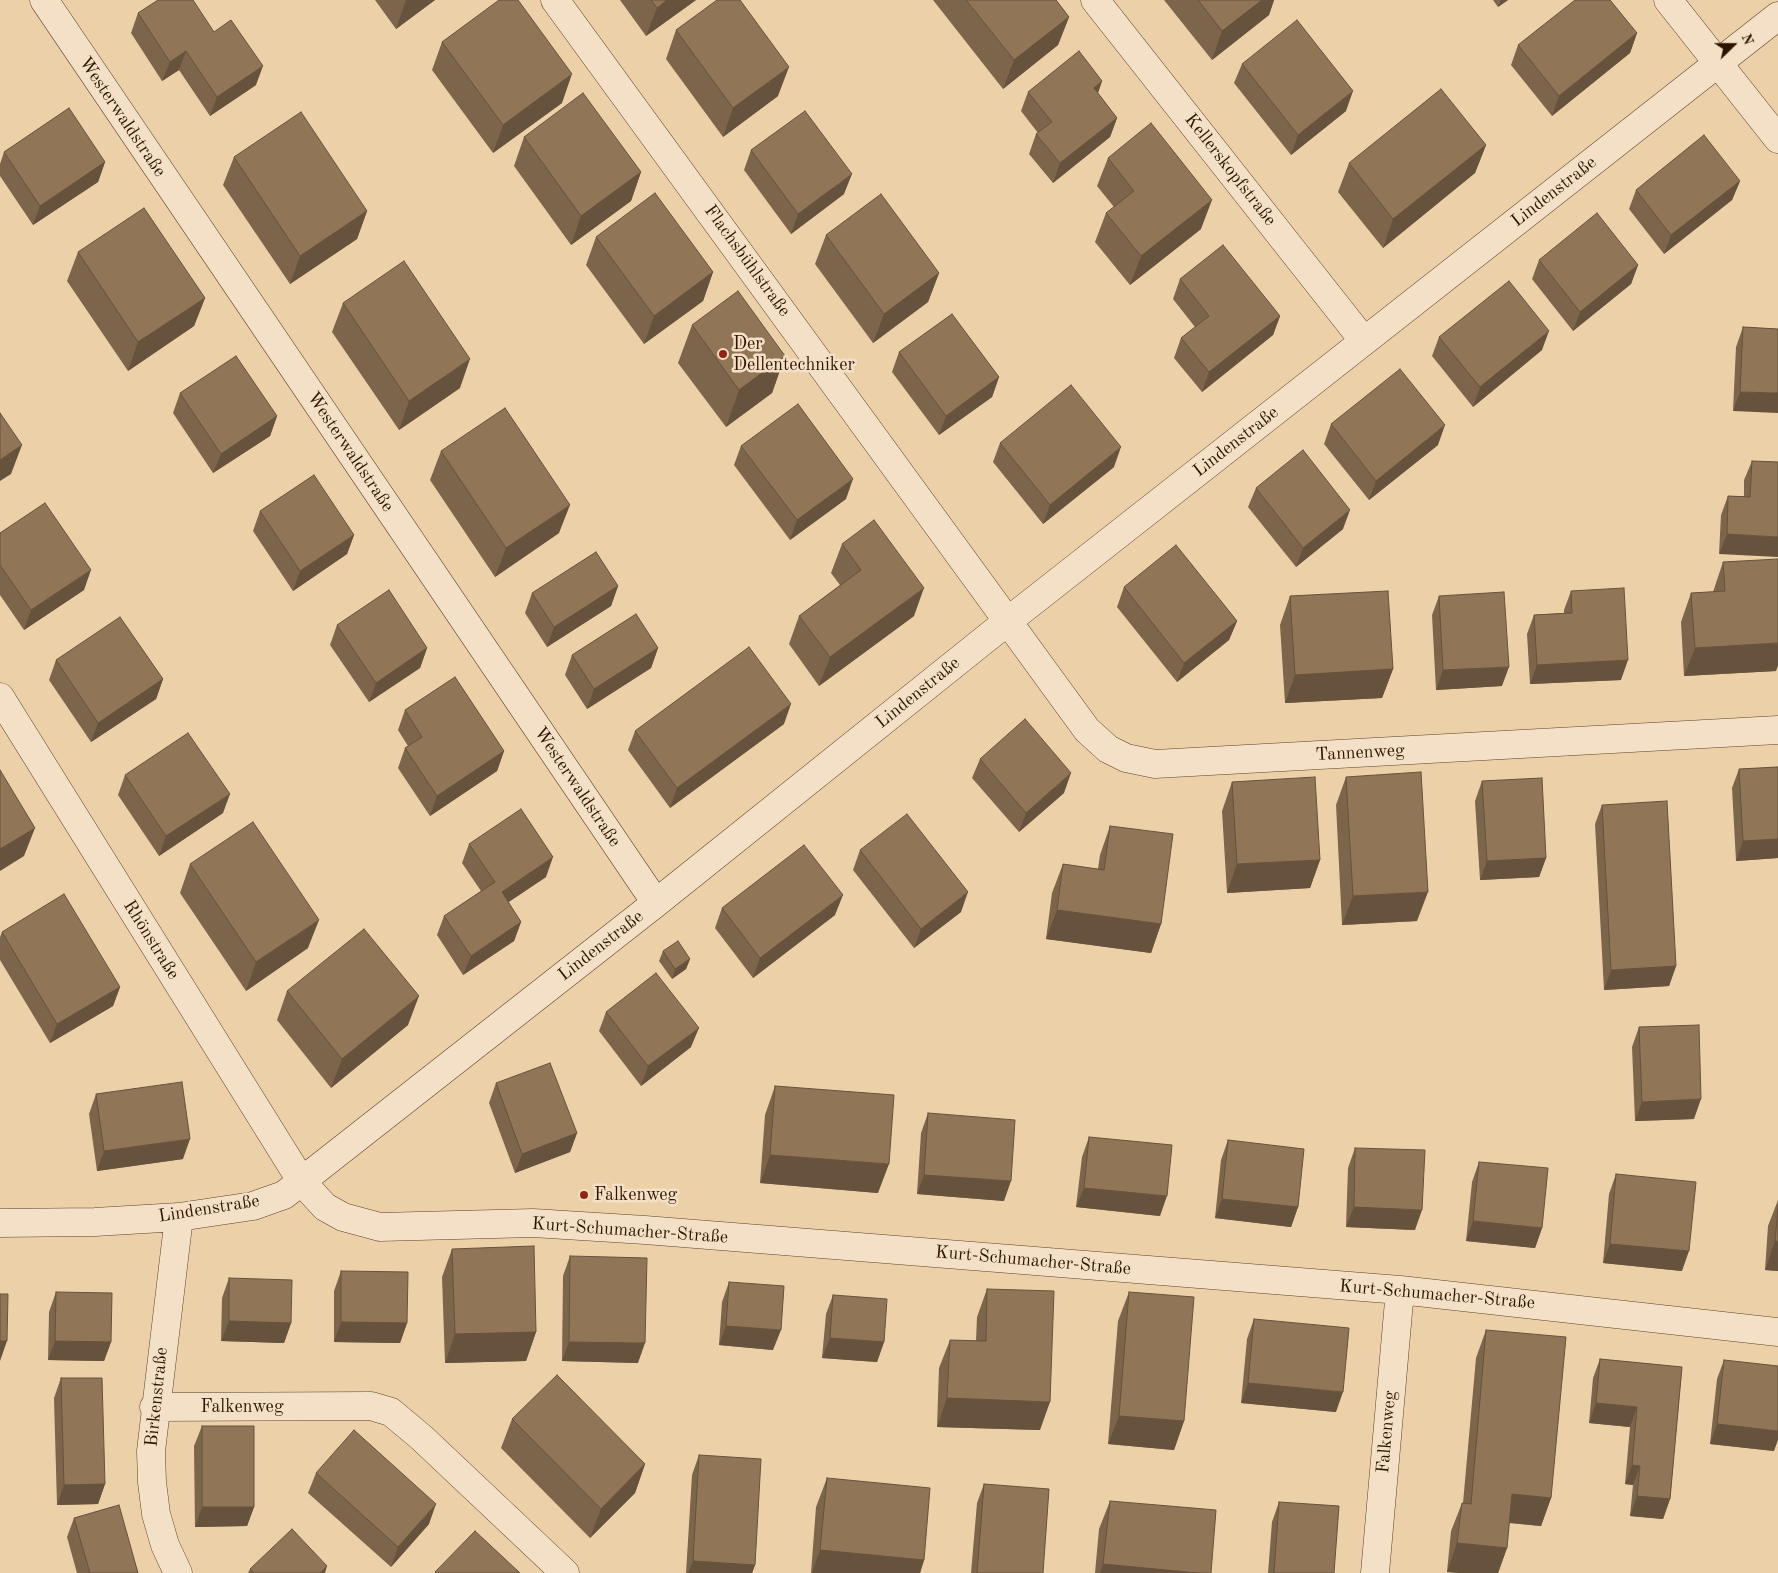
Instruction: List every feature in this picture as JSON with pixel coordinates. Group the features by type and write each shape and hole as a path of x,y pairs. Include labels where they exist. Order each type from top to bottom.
{"street":[{"name":"Westerwaldstraße","path":"44,0 656,904"},
{"name":"Flachsbühlstraße","path":"555,0 1008,621"},
{"name":"Kellerskopfstraße","path":"1096,0 1364,341"},
{"path":"1668,0 1778,139"},
{"name":"Lindenstraße","path":"0,1223 95,1222 179,1217 253,1206 284,1195 656,904 1008,621 1778,16"},
{"name":"Tannenweg","path":"1008,621 1087,730 1108,749 1126,758 1155,764 1778,730"},
{"name":"Rhönstraße","path":"0,697 302,1182"},
{"name":"Kurt-Schumacher-Straße","path":"302,1182 325,1207 343,1217 380,1227 552,1224 1400,1290 1778,1332"},
{"name":"Birkenstraße","path":"178,1573 156,1514 151,1451 154,1407 179,1217"},
{"name":"Falkenweg","path":"1375,1573 1400,1290"},
{"name":"Falkenweg","path":"154,1407 371,1406 391,1412 417,1433 565,1573"}],"building":[{"path":"158,0 193,0 214,32 231,20 263,66 217,97 186,51 170,62 138,13"},
{"path":"499,0 518,0 572,74 503,125 442,42"},
{"path":"651,0 667,0 657,8"},
{"path":"717,0 740,0 789,67 733,108 676,30"},
{"path":"966,0 1056,0 1069,17 1014,60"},
{"path":"1198,0 1262,0 1222,31"},
{"path":"1575,0 1610,0 1637,33 1559,96 1518,45"},
{"path":"1297,20 1353,91 1298,135 1242,64"},
{"path":"1079,51 1102,81 1094,88 1117,118 1060,163 1036,134 1052,122 1028,92"},
{"path":"1441,89 1486,145 1393,219 1349,163"},
{"path":"583,93 641,172 581,216 524,137"},
{"path":"69,108 105,162 40,206 4,152"},
{"path":"805,111 852,174 798,214 751,150"},
{"path":"301,112 367,211 300,256 234,157"},
{"path":"1151,123 1212,200 1141,256 1106,213 1134,191 1108,158"},
{"path":"1704,135 1740,181 1671,235 1636,190"},
{"path":"655,193 713,272 654,316 596,237"},
{"path":"881,194 939,273 884,314 826,235"},
{"path":"144,208 205,298 138,342 78,252"},
{"path":"1597,213 1638,265 1580,312 1539,260"},
{"path":"1223,245 1280,316 1209,372 1181,338 1209,316 1180,279"},
{"path":"404,261 470,359 409,401 343,303"},
{"path":"1509,281 1549,331 1480,387 1439,337"},
{"path":"738,291 785,356 739,390 692,325"},
{"path":"952,314 999,377 946,416 899,352"},
{"path":"1743,327 1778,329 1778,393 1740,392"},
{"path":"236,356 277,416 221,454 180,393"},
{"path":"1400,369 1445,425 1376,481 1331,424"},
{"path":"1071,385 1121,447 1050,505 1000,443"},
{"path":"798,404 853,479 797,520 741,446"},
{"path":"505,408 570,505 506,548 441,451"},
{"path":"0,413 22,445 0,460"},
{"path":"1303,450 1350,510 1303,548 1256,488"},
{"path":"1752,461 1778,462 1778,537 1727,534 1728,496 1750,497"},
{"path":"314,475 354,535 300,571 260,511"},
{"path":"45,503 91,570 31,610 0,565 0,533"},
{"path":"874,520 924,588 830,657 799,616 861,570 842,544"},
{"path":"1176,545 1237,621 1184,663 1124,587"},
{"path":"596,552 618,586 554,627 532,593"},
{"path":"1778,559 1778,643 1695,648 1691,593 1725,591 1723,562"},
{"path":"1624,588 1628,660 1537,665 1534,615 1572,613 1571,591"},
{"path":"389,590 427,648 376,683 337,625"},
{"path":"1388,591 1393,669 1295,675 1290,596"},
{"path":"1504,592 1509,667 1443,670 1439,596"},
{"path":"636,614 658,648 594,689 572,655"},
{"path":"120,617 163,679 98,723 56,660"},
{"path":"749,647 791,704 677,788 635,731"},
{"path":"455,677 504,751 437,796 405,748 422,737 405,710"},
{"path":"1025,719 1071,773 1026,813 980,759"},
{"path":"188,733 230,794 166,836 125,775"},
{"path":"1778,767 1778,839 1743,841 1739,769"},
{"path":"0,770 35,828 0,849"},
{"path":"1421,772 1428,892 1353,896 1346,777"},
{"path":"1315,777 1320,860 1237,864 1232,782"},
{"path":"1542,778 1546,858 1487,861 1482,781"},
{"path":"1667,801 1676,966 1611,970 1602,805"},
{"path":"521,809 553,857 502,892 521,922 471,956 444,916 495,882 469,844"},
{"path":"907,814 968,892 921,929 860,850"},
{"path":"253,822 319,920 256,962 190,864"},
{"path":"1110,826 1173,834 1161,924 1057,910 1063,864 1104,870"},
{"path":"804,845 843,895 760,958 722,908"},
{"path":"64,894 120,987 57,1024 2,932"},
{"path":"364,929 419,996 342,1059 287,991"},
{"path":"678,941 690,959 675,969 663,951"},
{"path":"656,973 699,1028 648,1066 606,1012"},
{"path":"1699,1025 1701,1099 1642,1102 1639,1027"},
{"path":"550,1063 577,1133 522,1154 496,1083"},
{"path":"182,1082 190,1139 104,1151 96,1094"},
{"path":"775,1086 894,1095 889,1164 770,1155"},
{"path":"928,1113 1015,1120 1011,1181 924,1175"},
{"path":"1089,1137 1172,1145 1167,1196 1084,1188"},
{"path":"1228,1140 1304,1149 1298,1207 1222,1199"},
{"path":"1355,1148 1425,1150 1422,1210 1354,1207"},
{"path":"1479,1162 1548,1168 1542,1228 1473,1221"},
{"path":"1616,1174 1696,1182 1689,1251 1610,1244"},
{"path":"1778,1208 1778,1242 1775,1241"},
{"path":"534,1246 536,1332 455,1334 452,1249"},
{"path":"570,1256 647,1258 645,1343 569,1342"},
{"path":"341,1271 408,1272 407,1323 341,1322"},
{"path":"229,1278 292,1280 291,1323 229,1321"},
{"path":"729,1282 784,1286 781,1330 726,1326"},
{"path":"987,1289 1054,1291 1050,1402 947,1398 950,1340 986,1341"},
{"path":"56,1292 112,1293 111,1342 55,1341"},
{"path":"1129,1292 1194,1297 1184,1421 1119,1416"},
{"path":"0,1294 8,1294 7,1341 0,1341"},
{"path":"833,1295 887,1299 884,1342 830,1338"},
{"path":"1254,1319 1349,1328 1343,1392 1248,1383"},
{"path":"1486,1330 1566,1337 1551,1498 1512,1494 1507,1548 1457,1543 1462,1503 1471,1504"},
{"path":"1600,1359 1682,1367 1670,1499 1637,1496 1640,1466 1632,1465 1637,1407 1596,1403"},
{"path":"1724,1360 1778,1366 1778,1431 1717,1424"},
{"path":"557,1375 645,1464 601,1509 512,1419"},
{"path":"61,1378 102,1378 105,1484 64,1485"},
{"path":"202,1426 254,1426 254,1507 202,1507"},
{"path":"354,1430 436,1504 398,1547 316,1473"},
{"path":"699,1455 761,1459 755,1565 693,1561"},
{"path":"827,1478 930,1488 924,1560 820,1550"},
{"path":"984,1484 1049,1489 1043,1573 977,1573"},
{"path":"1110,1501 1216,1510 1211,1573 1103,1564"},
{"path":"1279,1502 1339,1506 1334,1573 1274,1573"},
{"path":"119,1505 138,1573 90,1573 74,1518"},
{"path":"292,1529 327,1566 320,1573 254,1573 250,1569"},
{"path":"475,1531 520,1573 436,1573"}],"place":[{"name":"Der Dellentechniker","path":"723,354"},
{"name":"Falkenweg","path":"584,1195"}]}
